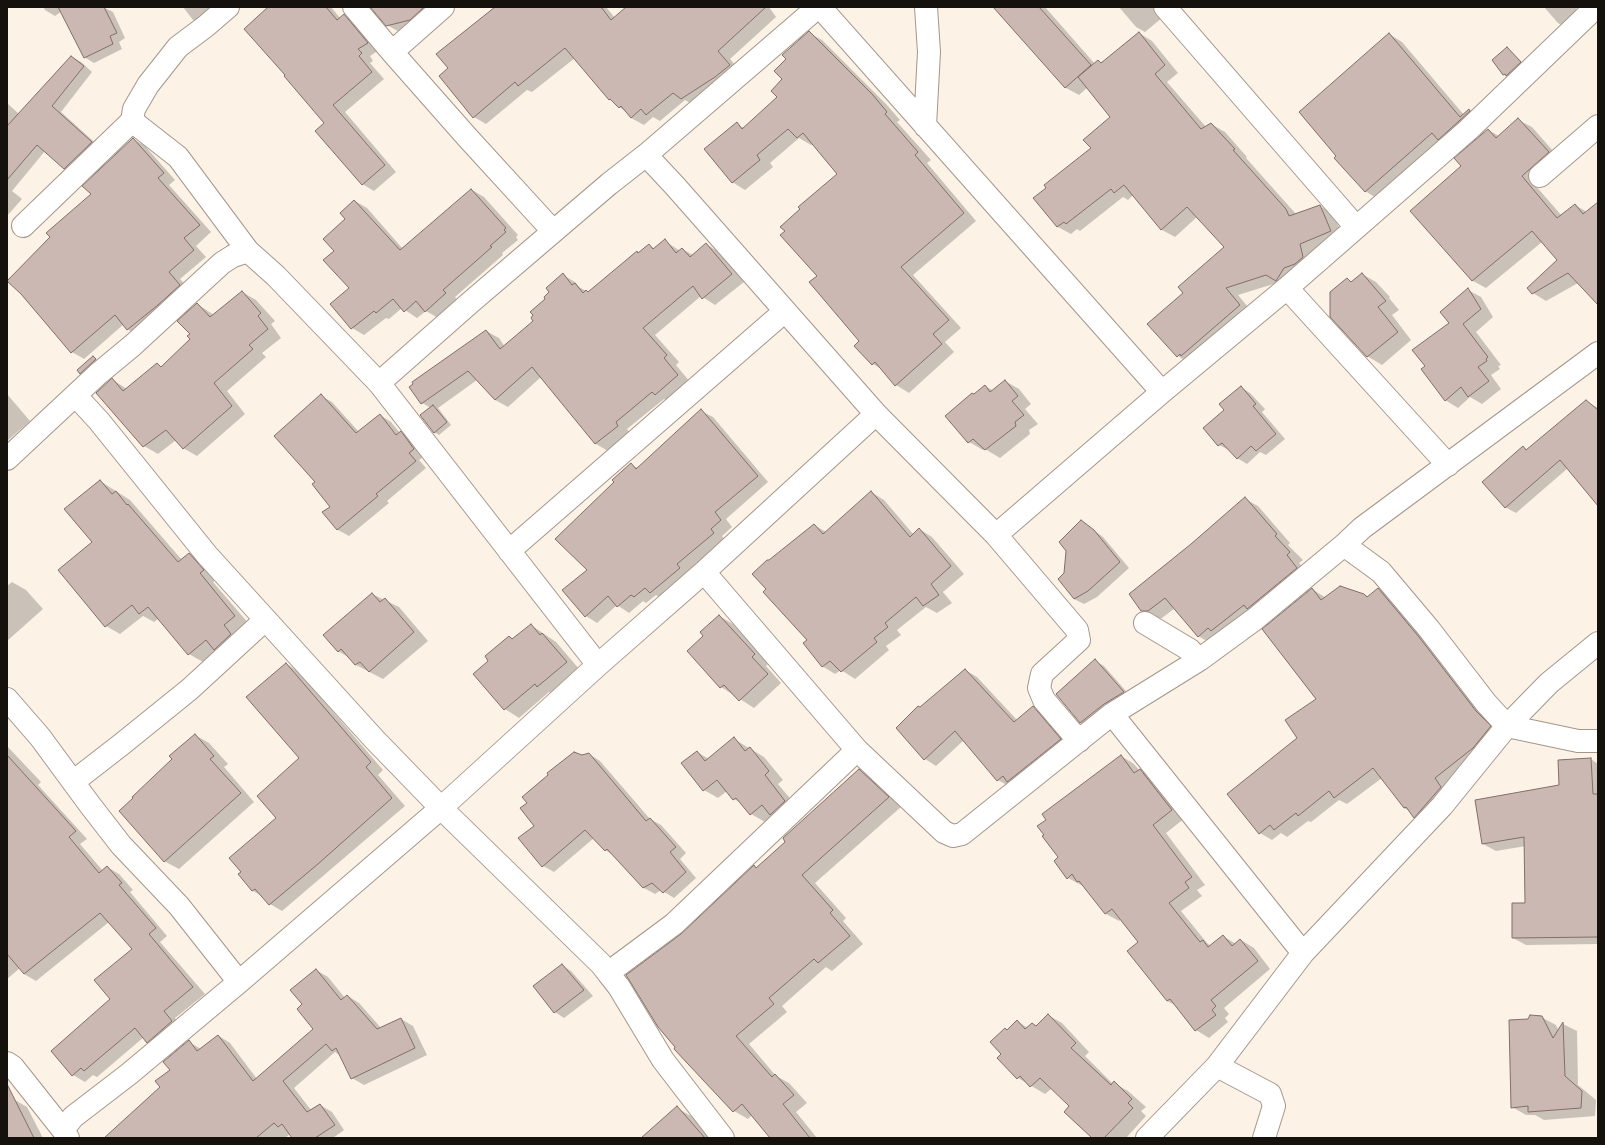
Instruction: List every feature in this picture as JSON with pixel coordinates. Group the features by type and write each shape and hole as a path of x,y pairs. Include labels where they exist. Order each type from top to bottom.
{"street":[{"path":"23,226 132,121 134,109 148,85 178,47 228,7"},
{"path":"354,7 467,137 553,231"},
{"path":"392,52 443,7"},
{"path":"379,383 472,300 609,184 646,155 819,7 1162,392"},
{"path":"925,126 929,52 926,7"},
{"path":"1164,7 1356,226"},
{"path":"996,535 1162,392 1287,288 1356,226 1468,130 1596,7"},
{"path":"132,121 178,157 248,251 276,276 379,383 598,665"},
{"path":"1540,176 1598,126"},
{"path":"646,155 876,414 996,535 1077,630 1079,640 1042,674 1039,688 1044,700 1079,741"},
{"path":"7,459 222,263 233,256 248,251"},
{"path":"1287,288 1448,465"},
{"path":"509,551 784,311"},
{"path":"704,572 857,750 944,832 953,836 962,834 1112,714 1199,660 1255,619 1344,545 1362,528 1598,353"},
{"path":"76,396 99,421 207,556 375,740 441,808 601,964 619,987 663,1060 723,1138"},
{"path":"7,1063 13,1067 66,1134 74,1117 129,1074 239,982 441,808 598,665 704,572 876,414"},
{"path":"1344,545 1381,572 1429,629 1486,703 1507,726 1578,741 1598,741"},
{"path":"72,782 190,689 265,620"},
{"path":"1145,623 1190,650 1199,660"},
{"path":"1148,1138 1217,1066 1303,953 1442,806 1507,726 1549,683 1598,643"},
{"path":"7,699 40,737 72,782 121,845 179,906 239,982"},
{"path":"1112,714 1303,953"},
{"path":"608,973 674,924 857,750"},
{"path":"1217,1066 1270,1094 1274,1106 1264,1138"}],"building":[{"path":"58,7 104,7 117,33 110,36 113,44 84,58"},
{"path":"268,7 326,7 337,20 344,14 368,43 358,49 362,53 359,56 372,72 333,105 385,165 362,185 315,131 324,123 284,76 285,75 244,29"},
{"path":"370,7 424,7 410,20 386,26"},
{"path":"495,7 601,7 611,20 626,7 766,7 718,51 730,65 715,77 681,99 673,93 646,115 641,109 631,118 621,106 619,108 610,99 609,100 565,48 518,86 515,82 473,118 439,76 448,68 436,54"},
{"path":"993,7 1039,7 1091,65 1065,88"},
{"path":"809,31 873,95 887,112 885,114 918,152 915,155 964,213 901,267 949,320 933,334 942,344 895,386 875,362 872,365 854,346 859,341 809,282 817,276 780,235 785,231 780,227 800,209 798,207 837,174 803,133 797,138 788,129 757,155 760,160 732,183 704,149 737,122 742,129 777,97 771,91 782,79 774,71 786,59 782,55"},
{"path":"1139,32 1165,65 1155,74 1201,129 1211,123 1286,209 1289,216 1320,205 1331,231 1300,244 1303,257 1295,264 1284,268 1276,281 1266,275 1226,288 1240,305 1181,356 1180,354 1177,357 1147,324 1183,293 1178,287 1224,247 1187,207 1161,230 1124,185 1114,193 1111,189 1066,224 1064,222 1057,227 1033,198 1046,188 1044,185 1091,148 1083,140 1110,117 1078,77 1098,60 1101,63"},
{"path":"1389,33 1460,117 1469,109 1470,111 1438,140 1432,133 1365,192 1334,158 1336,156 1299,112"},
{"path":"1507,47 1521,62 1506,76 1505,74 1503,75 1492,60"},
{"path":"71,56 84,66 52,106 92,142 64,169 37,145 7,180 7,126"},
{"path":"1518,118 1549,152 1522,176 1557,218 1575,204 1583,214 1598,202 1598,305 1568,273 1532,294 1527,288 1557,260 1532,231 1472,281 1410,211 1461,166 1454,158 1488,129 1496,138"},
{"path":"133,138 164,173 158,178 200,225 184,238 194,250 169,272 180,285 158,305 127,330 115,315 71,353 21,294 7,281 50,237 46,233 91,194 82,186"},
{"path":"471,189 506,228 504,230 506,232 490,246 492,247 443,290 446,293 425,312 416,301 404,312 393,299 376,313 374,311 351,329 330,304 349,288 323,260 334,251 323,239 345,219 340,213 354,200 400,250"},
{"path":"665,239 676,253 682,248 690,257 706,243 732,274 702,299 693,286 643,328 667,355 664,358 678,375 655,395 652,392 616,422 618,426 595,444 532,367 495,400 468,371 421,404 409,387 413,384 412,382 486,330 500,349 533,321 531,318 533,315 530,312 545,299 544,297 549,292 546,288 563,273 572,285 575,283 583,293 586,290 588,292 637,251 638,253 649,244 653,249"},
{"path":"1362,273 1386,301 1378,307 1398,332 1367,357 1330,317 1330,292 1347,278 1351,282"},
{"path":"1468,288 1481,309 1463,324 1488,357 1486,359 1487,361 1478,367 1489,381 1468,397 1461,387 1445,401 1421,369 1425,366 1412,350 1449,323 1440,312"},
{"path":"242,291 261,313 258,316 268,329 249,345 253,349 214,383 232,406 183,449 166,430 143,447 96,393 112,378 123,391 157,363 161,367 190,339 187,336 190,334 177,321 197,303 210,317"},
{"path":"93,356 96,359 80,374 77,370"},
{"path":"1005,380 1018,396 1012,401 1024,415 1015,422 1016,426 985,450 973,439 968,443 945,416 972,393 974,394 985,385 990,392"},
{"path":"1241,386 1256,404 1253,406 1276,434 1256,451 1251,446 1237,459 1222,443 1218,446 1203,428 1224,410 1219,404"},
{"path":"321,394 356,433 380,414 396,435 401,431 414,449 409,453 416,461 376,494 378,496 337,530 322,512 330,507 312,484 315,482 274,436"},
{"path":"1586,400 1598,410 1598,506 1560,460 1505,508 1482,482 1523,446 1526,450"},
{"path":"433,405 447,422 434,433 420,415"},
{"path":"701,409 758,476 715,512 721,520 711,529 714,533 677,564 680,568 650,593 645,588 634,597 631,595 617,607 608,596 585,617 562,590 587,570 555,539 614,482 612,480 631,463 636,469"},
{"path":"100,480 112,494 116,491 178,562 189,553 204,570 200,573 235,616 224,625 231,634 214,650 206,640 188,655 148,607 139,614 132,605 105,627 58,570 92,542 64,509"},
{"path":"871,491 910,537 919,528 951,566 931,584 939,595 923,606 916,597 885,623 888,627 874,638 877,642 841,672 830,661 822,667 803,643 807,640 763,592 766,589 752,574 767,560 769,560 814,524 823,534"},
{"path":"1245,497 1277,534 1275,536 1290,552 1287,555 1297,568 1247,609 1244,605 1211,631 1208,628 1198,637 1165,598 1148,611 1141,611 1129,594 1191,544"},
{"path":"1081,520 1094,530 1120,562 1088,591 1074,599 1058,579 1064,573 1066,551 1059,542"},
{"path":"1340,586 1364,594 1367,597 1378,588 1419,637 1476,711 1491,726 1473,748 1435,778 1441,787 1414,818 1406,807 1404,808 1373,768 1334,798 1329,791 1298,816 1296,813 1274,830 1270,825 1259,834 1227,794 1297,738 1285,720 1316,699 1262,629 1312,588 1321,600"},
{"path":"372,593 380,602 385,598 414,632 369,672 360,662 355,665 341,649 338,652 323,635"},
{"path":"719,615 755,654 752,657 768,674 739,701 724,685 720,688 687,651 703,636 700,632"},
{"path":"531,624 540,635 542,633 567,662 537,687 535,684 504,710 473,674 488,661 485,656 509,636 512,639"},
{"path":"1095,659 1124,692 1104,704 1080,723 1056,694"},
{"path":"286,663 371,762 366,767 392,798 318,864 269,905 255,889 252,891 238,874 241,872 229,858 276,818 257,796 299,758 246,697"},
{"path":"965,669 1014,722 1033,706 1061,739 1007,782 1003,776 997,781 955,731 924,760 896,728 918,706 920,707"},
{"path":"195,734 214,756 210,759 241,793 164,862 119,811 172,759 169,756"},
{"path":"734,737 745,751 750,747 769,771 765,775 785,801 770,815 762,805 750,815 736,798 733,800 717,780 703,791 681,763 697,751 705,761"},
{"path":"574,752 582,755 589,753 646,821 650,818 676,847 670,852 686,872 663,893 652,883 643,888 607,849 605,851 585,830 542,867 518,838 534,826 520,808 527,803 522,797 548,775 547,773"},
{"path":"7,755 76,831 69,837 99,873 107,866 122,883 119,885 156,928 149,934 193,987 164,1011 172,1021 147,1043 135,1028 84,1071 81,1068 72,1076 51,1051 110,999 94,980 132,949 100,913 24,974 7,954"},
{"path":"1121,755 1134,773 1140,769 1172,810 1153,825 1192,877 1185,882 1189,888 1169,903 1200,942 1203,940 1208,947 1223,935 1232,946 1240,939 1258,961 1211,1000 1216,1006 1212,1010 1216,1015 1195,1031 1170,999 1167,1001 1127,951 1138,942 1112,909 1105,914 1079,881 1077,882 1072,874 1067,879 1054,861 1058,857 1042,836 1044,835 1037,826 1046,820 1042,814"},
{"path":"1591,758 1593,794 1598,794 1598,937 1512,938 1512,903 1525,903 1524,837 1482,844 1475,800 1559,785 1558,760"},
{"path":"859,769 889,797 802,875 833,910 830,913 850,936 818,963 814,959 769,998 774,1004 736,1036 772,1077 775,1074 794,1095 783,1104 810,1138 770,1138 742,1104 733,1112 674,1049 675,1047 658,1027 626,975 681,934 754,865 756,868 785,842 783,838"},
{"path":"562,964 584,990 554,1013 533,986"},
{"path":"316,969 341,1000 347,995 377,1029 401,1018 415,1048 351,1079 336,1048 332,1051 326,1044 283,1081 307,1112 320,1104 335,1125 315,1138 292,1138 282,1124 278,1127 274,1123 256,1138 104,1138 160,1087 155,1081 170,1070 163,1062 189,1040 197,1051 218,1035 253,1081 313,1029 297,1009 302,1004 290,990"},
{"path":"1048,1014 1076,1043 1071,1048 1111,1085 1114,1081 1132,1099 1128,1103 1133,1108 1104,1138 1092,1138 1064,1112 1069,1106 1040,1078 1030,1087 1020,1076 1017,1079 997,1058 1001,1054 990,1042 1005,1028 1007,1030 1017,1020 1025,1029 1032,1023 1036,1026"},
{"path":"1530,1015 1542,1016 1553,1038 1563,1022 1565,1076 1582,1091 1581,1108 1528,1112 1528,1106 1511,1108 1509,1020 1528,1019"},
{"path":"7,1084 34,1138 7,1138"},
{"path":"677,1106 705,1138 641,1138"}]}
